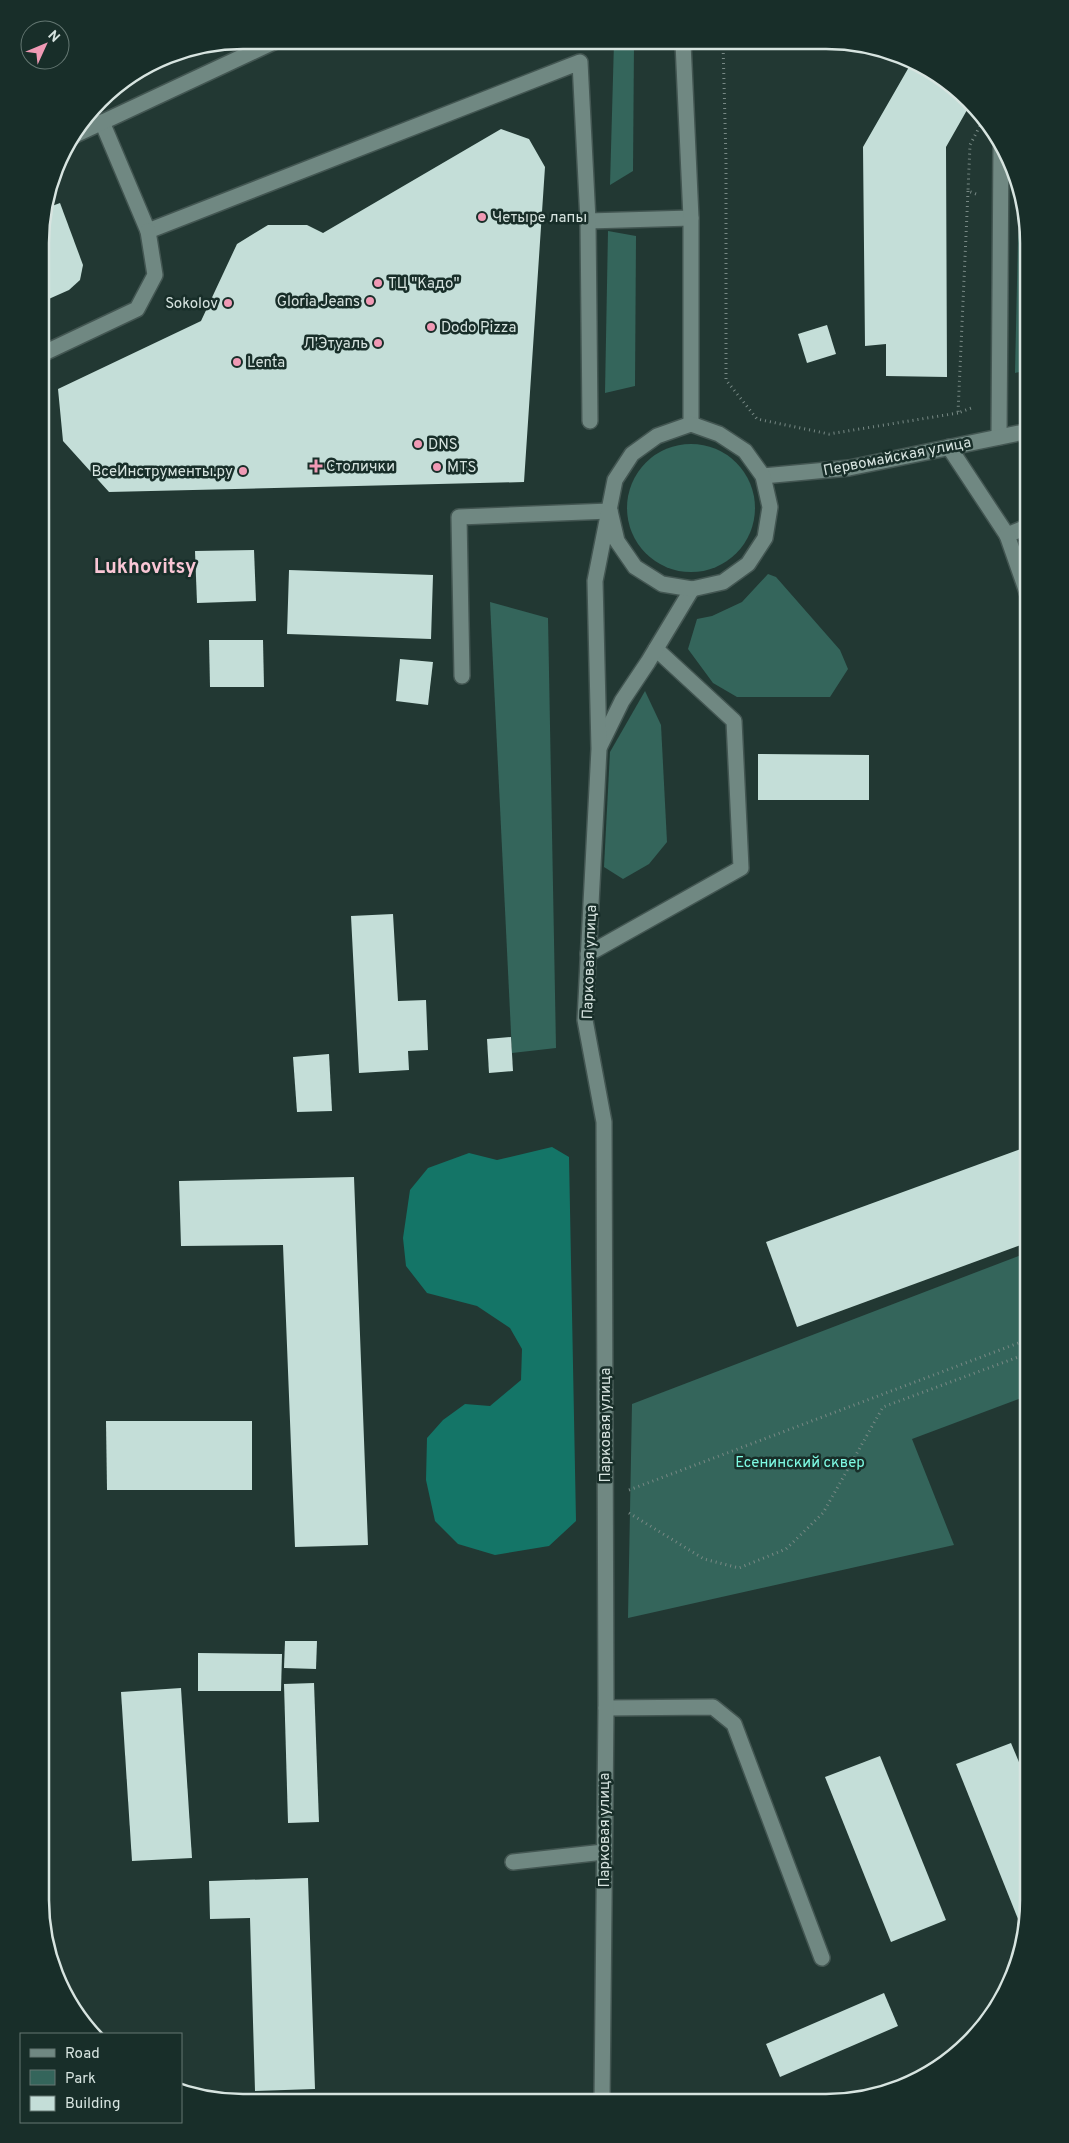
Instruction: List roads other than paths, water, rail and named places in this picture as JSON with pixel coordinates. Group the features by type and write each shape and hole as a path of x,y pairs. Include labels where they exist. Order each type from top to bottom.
{"street":[{"path":"85,130 259,49"},
{"path":"683,49 690,218 691,424"},
{"path":"148,231 580,62 588,221 590,421"},
{"path":"49,351 137,309 155,275 148,231 102,122"},
{"path":"999,437 1001,159"},
{"path":"588,221 690,218"},
{"path":"691,424 719,434 745,451 764,476 770,507 765,538 748,564 723,582 692,589 662,584 635,567 617,542 610,511 615,480 632,454 657,436 691,424"},
{"name":"Первомайская улица","path":"764,476 849,468 1020,433"},
{"path":"949,447 1007,535 1020,572"},
{"path":"462,676 459,517 610,511"},
{"name":"Парковая улица","path":"602,2094 606,1708 604,1122 585,1020 599,749 595,581 610,511"},
{"path":"1007,535 1020,530"},
{"name":"Парковая улица","path":"599,749 622,701 692,589"},
{"path":"588,954 740,868 734,721 656,649"},
{"path":"606,1708 713,1707 734,1724 822,1958"},
{"path":"513,1862 604,1852"}],"place":[{"name":"Четыре лапы","path":"482,217"},
{"name":"ТЦ \"Кадо\"","path":"378,283"},
{"name":"Gloria Jeans","path":"370,301"},
{"name":"Sokolov","path":"228,303"},
{"name":"Dodo Pizza","path":"431,327"},
{"name":"Л'Этуаль","path":"378,343"},
{"name":"Lenta","path":"237,362"},
{"name":"DNS","path":"418,444"},
{"name":"Столички","path":"316,466"},
{"name":"MTS","path":"437,467"},
{"name":"ВсеИнструменты.ру","path":"243,471"}],"district":[{"name":"Lukhovitsy","path":"145,566"}],"park label":[{"name":"Есенинский сквер","path":"800,1462"}]}
